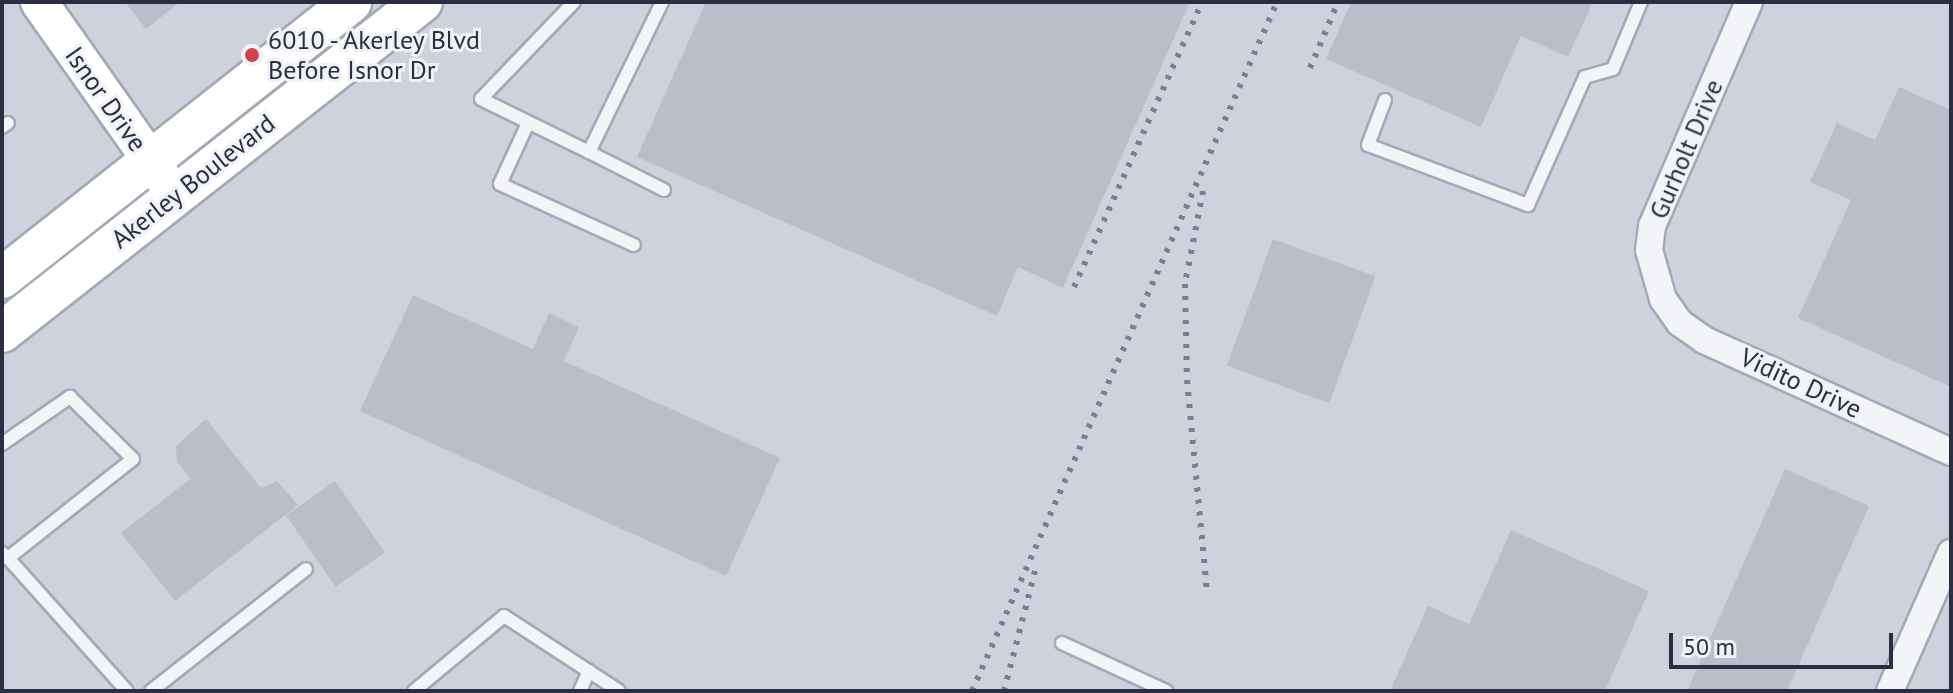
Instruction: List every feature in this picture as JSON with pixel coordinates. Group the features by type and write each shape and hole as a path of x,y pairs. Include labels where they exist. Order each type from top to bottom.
{"main road":[{"name":"Akerley Boulevard","path":"2,278 351,2"},
{"name":"Akerley Boulevard","path":"2,332 422,2"}],"street":[{"name":"Isnor Drive","path":"39,2 175,195"},
{"name":"Gurholt Drive","path":"1663,299 1651,263 1652,226 1749,2"},
{"name":"Vidito Drive","path":"1663,299 1680,323 1704,340 1951,452"},
{"path":"1890,691 1951,553"}],"lane":[{"path":"574,2 481,99 664,190"},
{"path":"589,152 662,2"},
{"path":"1385,100 1368,145 1528,205 1585,77 1613,69 1641,2"},
{"path":"528,123 500,184 634,245"},
{"path":"2,444 70,397 133,459 5,556 127,691"},
{"path":"151,691 306,569"},
{"path":"414,691 504,616 619,691"},
{"path":"1062,643 1166,691"},
{"path":"580,691 589,671"}],"shaded area":[{"path":"2,2 1951,2 1951,691 2,691"}],"building":[{"path":"125,2 180,2 146,29"},
{"path":"706,2 1190,2 1063,288 1018,267 997,316 637,157"},
{"path":"1351,2 1593,2 1568,57 1521,36 1481,127 1326,59"},
{"path":"1899,87 1951,110 1951,387 1798,318 1851,200 1810,182 1837,123 1875,140"},
{"path":"1273,239 1375,276 1329,403 1227,366"},
{"path":"413,295 533,349 549,313 579,327 564,361 780,458 726,576 360,411"},
{"path":"206,419 261,488 277,481 298,505 175,601 121,533 190,479 177,461 176,446"},
{"path":"1785,469 1869,506 1787,691 1687,691"},
{"path":"335,481 385,552 336,587 286,515"},
{"path":"1511,530 1649,591 1605,691 1390,691 1428,606 1469,624"}],"railway":[{"path":"1074,287 1202,2"},
{"path":"972,691 1277,2"},
{"path":"1310,68 1338,2"},
{"path":"1203,191 1185,284 1187,380 1207,592"},
{"path":"1004,691 1036,567"}],"place":[{"name":"6010 - Akerley Blvd Before Isnor Dr","path":"252,55"}]}
